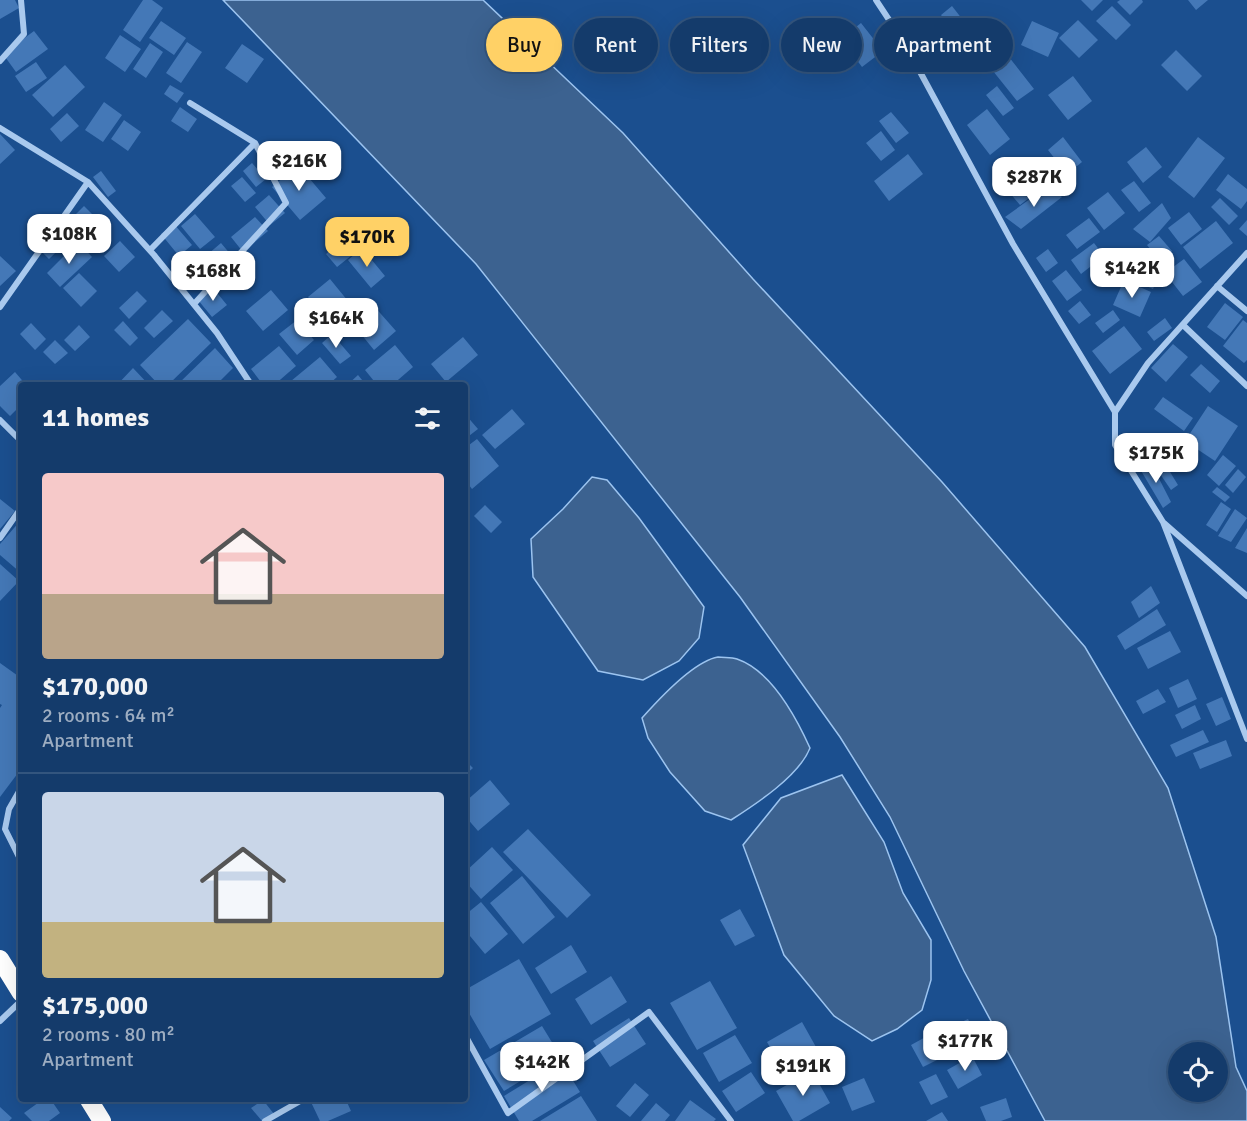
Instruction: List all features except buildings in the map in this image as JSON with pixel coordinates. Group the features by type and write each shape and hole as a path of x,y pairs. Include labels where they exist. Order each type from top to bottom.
{"highway":[{"path":"0,959 18,985"},
{"path":"89,1102 102,1121"}],"street":[{"path":"0,62 24,34 21,0"},
{"path":"876,0 905,44 1013,244 1115,412 1115,445 1163,522 1247,738"},
{"path":"190,103 255,143 286,203 194,304"},
{"path":"0,128 88,182 150,250 194,304 217,333 249,382"},
{"path":"150,250 255,143"},
{"path":"0,306 88,182"},
{"path":"1115,412 1148,363 1247,253"},
{"path":"1217,286 1247,310"},
{"path":"1183,325 1247,386"},
{"path":"0,420 18,438"},
{"path":"0,537 18,512"},
{"path":"1163,522 1247,596"},
{"path":"18,793 9,809 5,829 18,855"},
{"path":"0,1021 18,1004"},
{"path":"468,1040 508,1113 649,1012 731,1121"},
{"path":"265,1121 298,1102"}],"water":[{"path":"223,0 483,0 502,18 486,18 486,72 559,72 623,133 753,279 942,482 1085,647 1168,788 1216,937 1236,1067 1247,1091 1247,1121 1045,1121 964,971 890,817 840,737 740,597 476,264"},
{"path":"592,477 607,480 639,518 704,607 699,638 679,661 643,680 598,671 533,577 531,539"},
{"path":"718,657 737,659 750,665 772,684 790,709 810,748 797,769 787,779 731,820 705,811 670,772 648,738 642,718 688,673 708,660"},
{"path":"842,775 884,842 903,893 931,940 931,980 922,1010 897,1029 872,1041 834,1016 784,955 743,845 781,798"}]}
